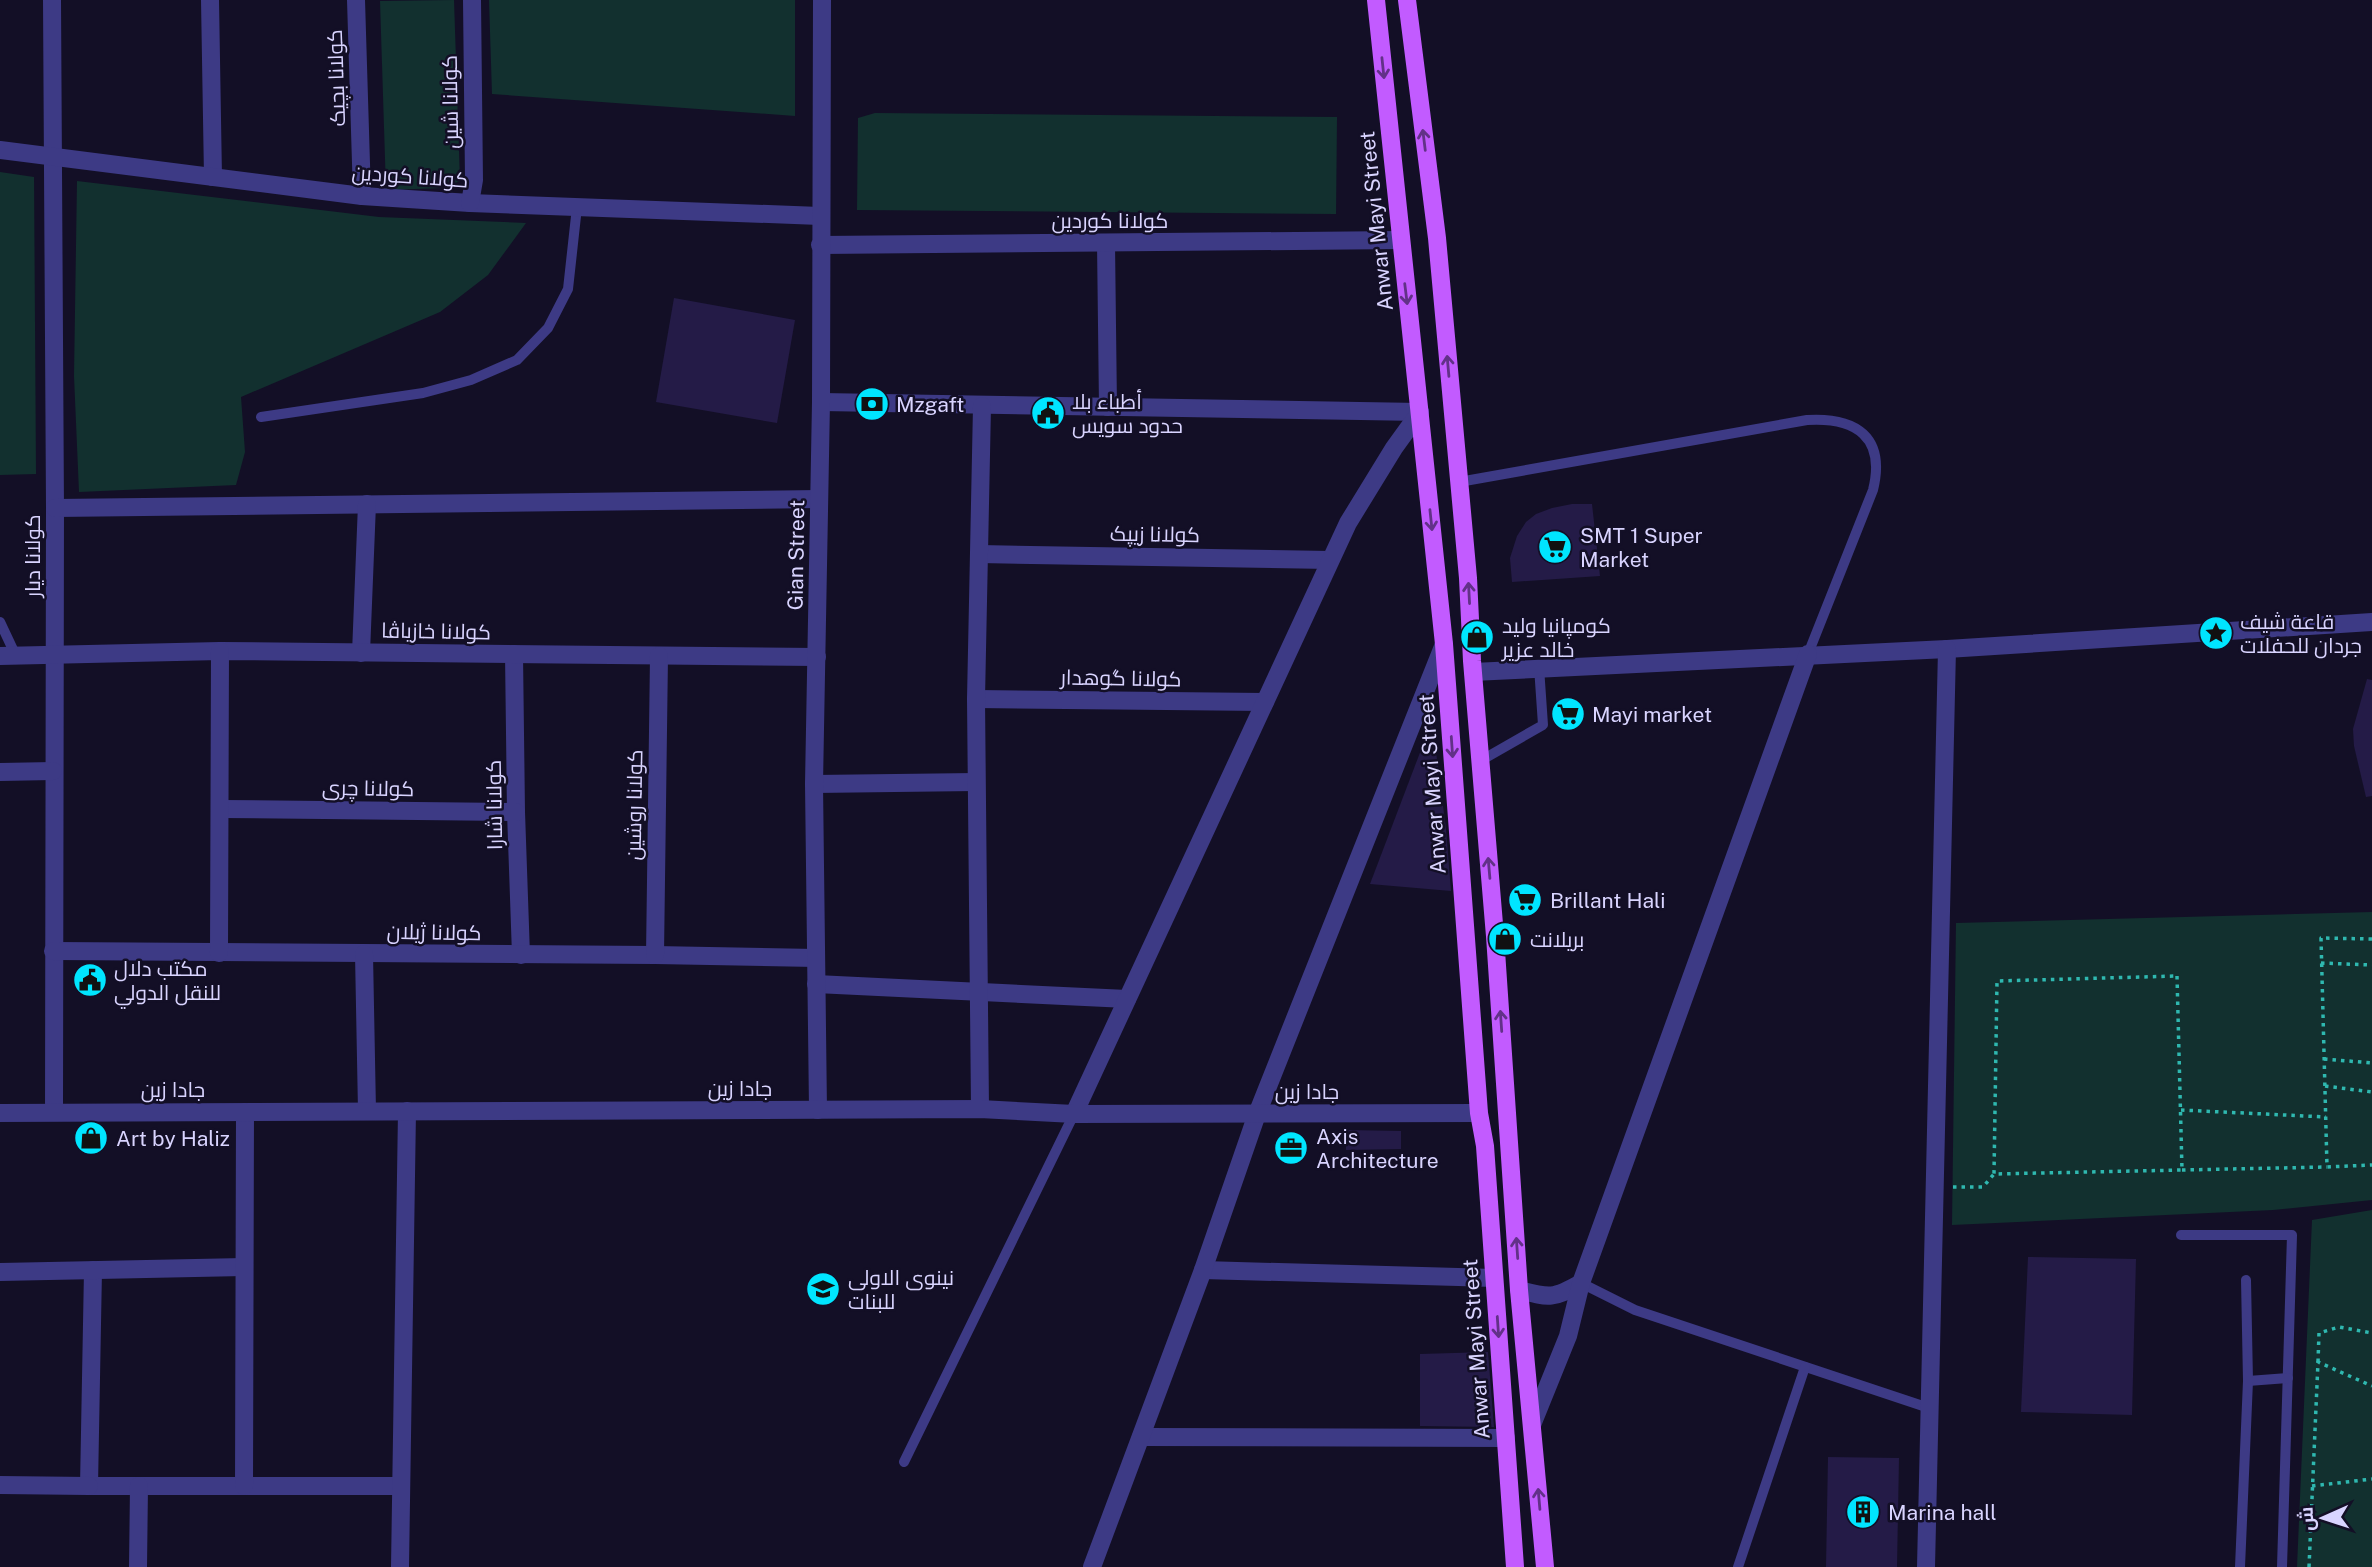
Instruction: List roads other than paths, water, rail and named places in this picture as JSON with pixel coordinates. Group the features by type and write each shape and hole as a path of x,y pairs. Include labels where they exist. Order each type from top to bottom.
{"main road":[{"name":"Anwar Mayi Street","path":"1376,0 1444,644 1479,1113 1485,1146 1515,1567"},
{"path":"1407,0 1437,238 1468,578 1520,1290 1545,1567"},
{"path":"1466,940 1495,936"}],"street":[{"name":"کولانا دیار","path":"52,0 54,1112"},
{"path":"210,0 214,177"},
{"name":"کولانا بچیک","path":"356,0 362,196"},
{"name":"کولانا شین","path":"470,203 474,180 472,0"},
{"name":"Gian Street","path":"818,1110 814,784 821,402 822,0"},
{"name":"کولانا کوردین","path":"0,150 362,196 470,203 820,216"},
{"name":"کولانا کوردین","path":"820,245 1401,240"},
{"path":"1106,243 1108,407"},
{"path":"821,402 1420,412"},
{"path":"980,1109 976,699 982,406"},
{"path":"1074,1114 1330,560 1370,484 1420,412"},
{"path":"55,508 819,499"},
{"path":"361,653 367,504"},
{"name":"کولانا زیپک","path":"979,554 1330,560"},
{"path":"1473,671 1947,649 2372,622"},
{"path":"1092,1567 1203,1270 1257,1114 1444,644"},
{"path":"1926,1567 1947,649"},
{"path":"219,953 220,651"},
{"name":"کولانا خازیاڤا","path":"8,656 220,651 817,657"},
{"name":"کولانا شارا","path":"514,654 521,955"},
{"path":"1532,1425 1568,1336 1581,1283 1808,654"},
{"name":"کولانا روشین","path":"655,955 659,656"},
{"name":"کولانا گوهدار","path":"976,699 1265,702"},
{"path":"0,772 53,771"},
{"path":"814,784 976,782"},
{"name":"کولانا چری","path":"220,809 516,812"},
{"name":"کولانا ژیلان","path":"53,951 816,958"},
{"path":"363,954 367,1111"},
{"path":"816,984 1127,999"},
{"name":"جادا زین","path":"0,1112 980,1109 1074,1114 1479,1113"},
{"path":"400,1567 407,1111"},
{"path":"244,1486 245,1112"},
{"path":"0,1272 244,1267"},
{"path":"89,1486 93,1270"},
{"path":"1203,1270 1494,1278"},
{"path":"1520,1290 1547,1297 1562,1294 1581,1283"},
{"path":"1141,1437 1506,1438"},
{"path":"0,1485 400,1486"},
{"path":"138,1567 139,1486"}],"lane":[{"path":"261,417 423,393 471,380 517,360 548,328 568,289 577,207"},
{"path":"1459,482 1807,420 1840,420 1855,428 1868,440 1875,456 1877,473 1808,654"},
{"path":"0,622 8,656"},
{"path":"1480,761 1543,725 1539,667"},
{"path":"904,1462 1074,1114"},
{"path":"2181,1235 2292,1235 2282,1567"},
{"path":"2240,1567 2248,1381 2246,1280"},
{"path":"1581,1283 1635,1310 1929,1408"},
{"path":"1738,1567 1805,1367"},
{"path":"2248,1381 2288,1378"}],"place":[{"name":"Mzgaft","path":"872,404"},
{"name":"أطباء بلا حدود سويس","path":"1048,413"},
{"name":"SMT 1 Super Market","path":"1555,547"},
{"name":"قاعة شيف جردان للحفلات","path":"2216,633"},
{"name":"كومپانيا وليد خالد عزير","path":"1477,637"},
{"name":"Mayi market","path":"1568,714"},
{"name":"Brillant Hali","path":"1525,900"},
{"name":"بریلانت","path":"1505,939"},
{"name":"مكتب دلال للنقل الدولي","path":"90,980"},
{"name":"Art by Haliz","path":"91,1138"},
{"name":"Axis Architecture","path":"1291,1148"},
{"name":"نينوى الاولى للبنات","path":"823,1289"},
{"name":"Marina hall","path":"1863,1512"}]}
